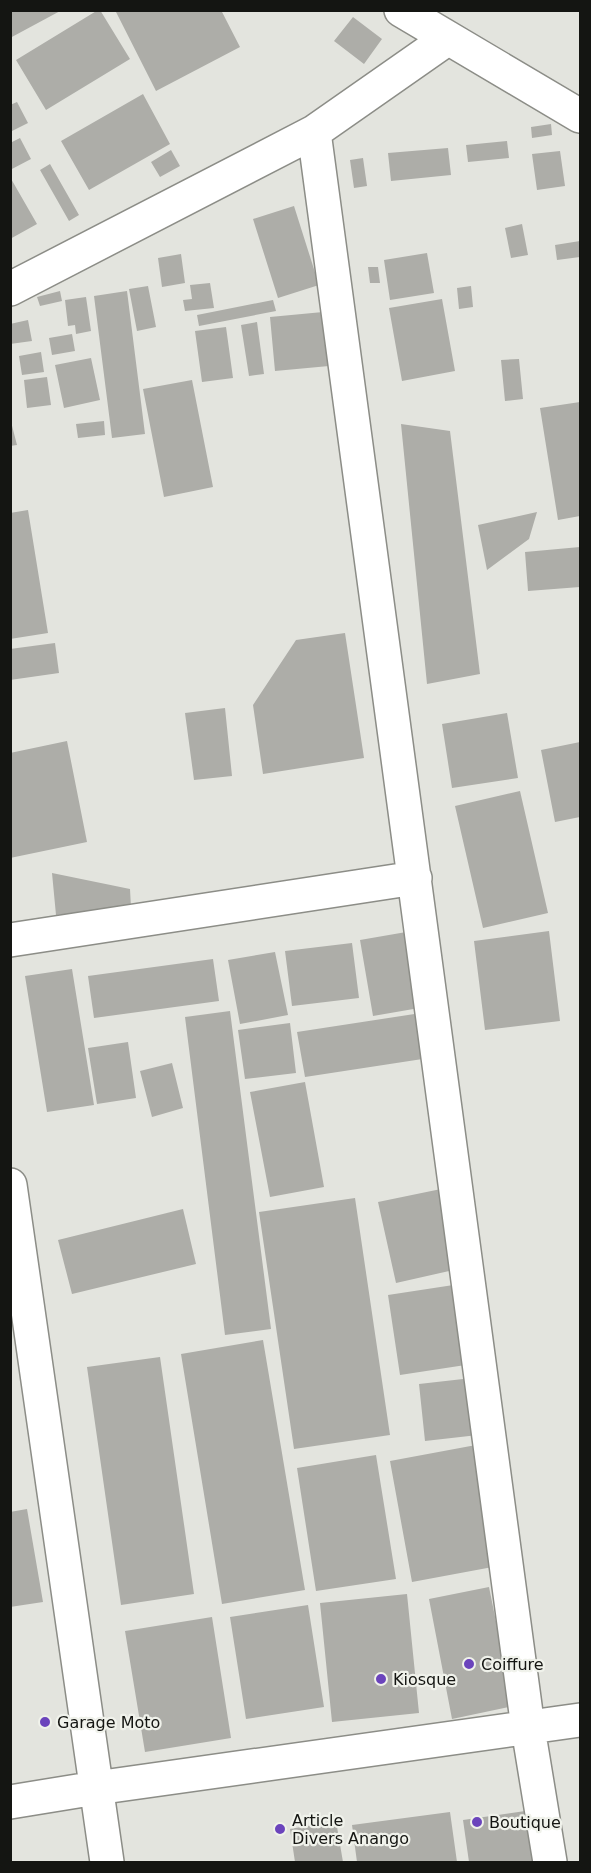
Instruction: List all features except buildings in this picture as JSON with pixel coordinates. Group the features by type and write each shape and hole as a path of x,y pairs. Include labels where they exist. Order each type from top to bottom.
{"street":[{"path":"401,10 580,116"},
{"path":"10,289 314,132 447,39"},
{"path":"314,132 528,1728 550,1863"},
{"path":"10,940 415,878"},
{"path":"10,1185 107,1863"},
{"path":"10,1802 580,1720"}],"place":[{"name":"Coiffure","path":"469,1664"},
{"name":"Kiosque","path":"381,1679"},
{"name":"Garage Moto","path":"45,1722"},
{"name":"Boutique","path":"477,1822"},
{"name":"Article Divers Anango","path":"280,1829"}]}
